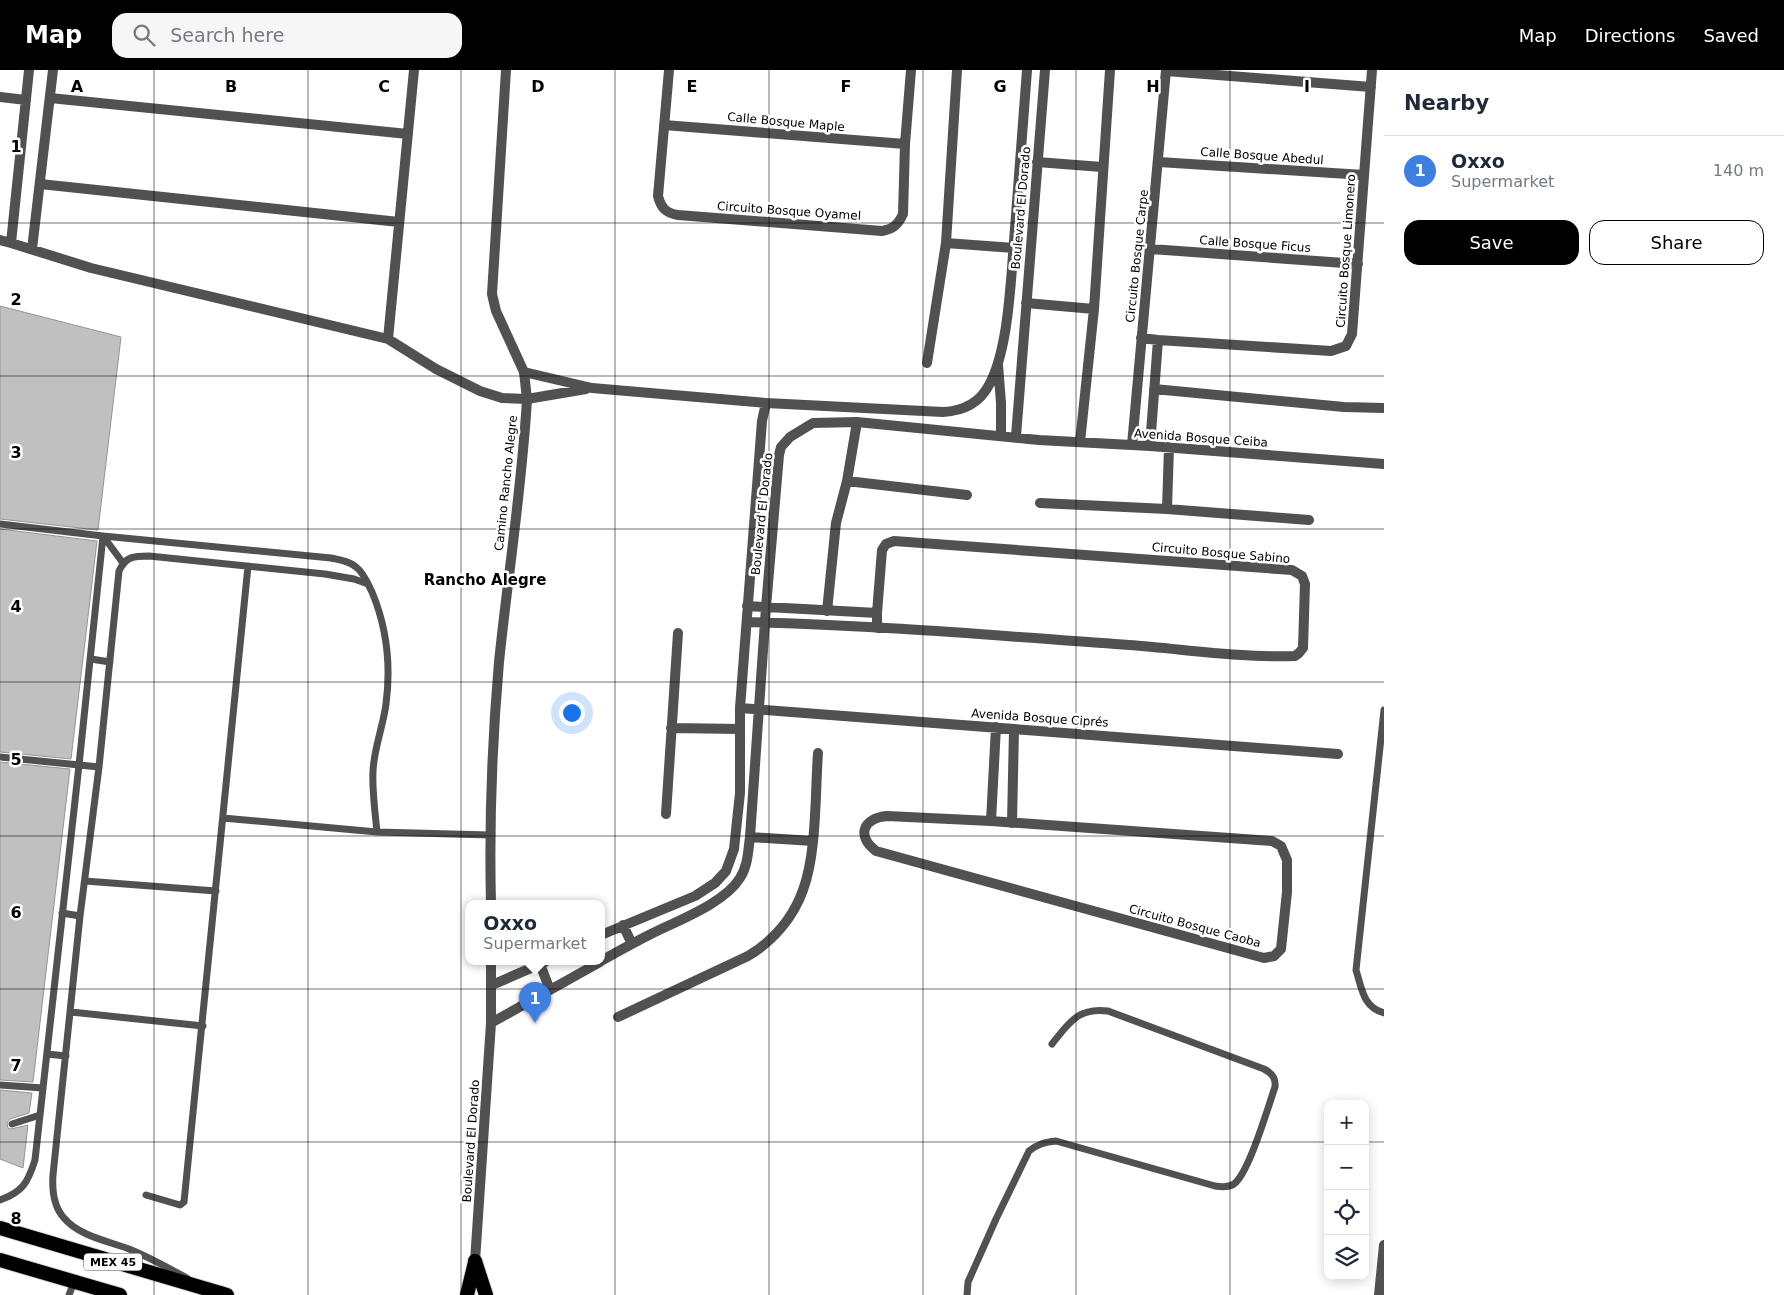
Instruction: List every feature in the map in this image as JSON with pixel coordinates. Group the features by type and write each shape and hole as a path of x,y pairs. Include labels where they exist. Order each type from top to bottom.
{"highway":[{"name":"MEX 45","path":"0,1228 227,1295"},
{"name":"MEX 45","path":"0,1260 72,1288 120,1295"},
{"path":"467,1295 475,1261"},
{"path":"475,1261 486,1295"}],"street":[{"path":"11,242 29,70"},
{"path":"32,249 53,70"},
{"path":"388,339 414,70"},
{"name":"Camino Rancho Alegre","path":"491,900 492,746 527,399 524,372 496,311 492,294 506,70"},
{"name":"Circuito Bosque Oyamel","path":"669,70 658,196 661,206 665,211 678,215 887,230 898,224 903,214 905,144 911,70"},
{"path":"927,363 946,243 957,70"},
{"name":"Boulevard El Dorado","path":"524,372 592,388 766,403 922,412 957,412 969,407 985,392 992,380 998,362 1008,309 1027,70"},
{"name":"Boulevard El Dorado","path":"605,959 720,898 732,889 741,878 746,866 750,837 766,607 781,447 790,437 814,423 857,422 1016,436 1045,70"},
{"path":"1080,442 1094,309 1110,70"},
{"path":"1166,70 1371,87"},
{"name":"Circuito Bosque Carpe","path":"1132,446 1166,70"},
{"name":"Circuito Bosque Limonero","path":"1141,338 1331,351 1346,346 1352,334 1372,70"},
{"path":"0,97 26,100"},
{"path":"50,98 408,134"},
{"name":"Calle Bosque Maple","path":"664,125 905,144"},
{"path":"1037,162 1102,168"},
{"name":"Calle Bosque Abedul","path":"1159,162 1364,175"},
{"path":"40,184 399,222"},
{"name":"Boulevard El Dorado","path":"0,240 91,268 388,339 436,369 480,391 502,398 527,399 592,388"},
{"path":"946,243 1014,248"},
{"name":"Calle Bosque Ficus","path":"1151,249 1358,264"},
{"path":"1026,303 1094,309"},
{"path":"1150,446 1158,340"},
{"path":"998,362 1002,404 1001,435"},
{"path":"1154,389 1344,407 1383,408"},
{"name":"Boulevard El Dorado","path":"605,933 694,896 715,883 726,870 734,849 739,802 740,708 747,606 762,422 766,403"},
{"path":"827,611 836,523 847,481 857,422"},
{"name":"Avenida Bosque Ceiba","path":"1016,436 1384,464"},
{"path":"1167,509 1169,447"},
{"path":"847,481 967,495"},
{"path":"1040,503 1167,509 1309,520"},
{"name":"Circuito Bosque Sabino","path":"747,622 877,628 1242,654 1295,656 1303,648 1306,584 1302,576 1292,570 894,541 886,544 882,550 877,628"},
{"path":"747,606 877,613"},
{"path":"666,814 678,633"},
{"name":"Avenida Bosque Ciprés","path":"740,708 1338,754"},
{"path":"992,821 996,727"},
{"path":"671,728 740,729"},
{"path":"1012,823 1014,729"},
{"path":"618,1017 761,949 784,925 803,891 813,841 818,753"},
{"name":"Circuito Bosque Caoba","path":"887,816 992,821 1272,841 1281,846 1287,860 1287,892 1282,949 1274,956 1264,958 876,851 868,842 865,829 866,824 874,818 887,816"},
{"path":"750,837 813,841"},
{"path":"623,925 632,944"},
{"path":"491,965 492,985 537,965"},
{"path":"543,965 550,990"},
{"name":"Boulevard El Dorado","path":"491,1023 594,965"},
{"name":"Boulevard El Dorado","path":"475,1261 492,985"},
{"path":"1379,1295 1384,1245"}],"lane":[{"path":"0,524 343,560 358,567 368,584 378,608 387,641 388,686 386,707 372,772 377,832"},
{"path":"104,536 123,563"},
{"path":"0,1200 19,1190 27,1182 35,1160 104,536"},
{"path":"206,1289 148,1257 71,1225 59,1212 55,1203 53,1184 80,916 100,767 119,571 123,563 130,558 149,556 325,574 354,579 368,584"},
{"path":"146,1195 180,1205 184,1202 248,566"},
{"path":"90,659 110,662"},
{"path":"1384,710 1356,970 1364,997 1374,1010 1384,1012"},
{"path":"0,757 100,767"},
{"path":"223,818 377,832 490,835"},
{"path":"85,881 216,892"},
{"path":"62,914 80,916"},
{"path":"967,1295 968,1282 996,1219 1029,1151 1036,1145 1056,1141 1215,1186 1225,1187 1233,1185 1238,1181 1247,1165 1275,1087 1276,1081 1264,1068 1108,1011 1087,1011 1078,1016 1070,1022 1052,1044"},
{"path":"71,1012 202,1026"},
{"path":"47,1054 66,1056"},
{"path":"0,1085 43,1088"},
{"path":"12,1124 40,1115"}],"building":[{"path":"0,306 121,337 98,530 0,519"},
{"path":"0,529 97,541 71,759 0,752"},
{"path":"0,762 70,769 33,1082 0,1080"},
{"path":"0,1090 32,1093 29,1113 10,1119 7,1123 8,1128 11,1129 28,1125 23,1168 0,1159"}],"place":[{"name":"Oxxo","path":"535,1023"}],"district":[{"name":"Rancho Alegre","path":"485,580"}]}
